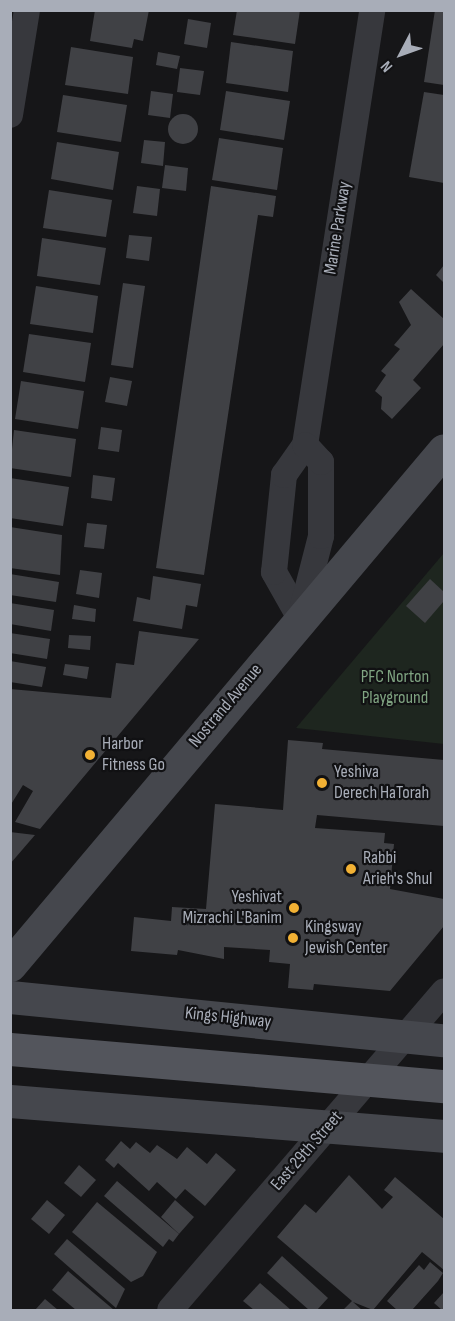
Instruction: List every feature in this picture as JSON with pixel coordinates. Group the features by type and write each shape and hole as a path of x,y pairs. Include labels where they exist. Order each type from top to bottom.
{"main road":[{"path":"10,1049 371,1077 444,1086"}],"street":[{"path":"10,115 27,10"},
{"name":"Marine Parkway","path":"300,618 274,572 284,475 305,445 372,10"},
{"path":"300,618 321,536 321,462 305,445"},
{"name":"Nostrand Avenue","path":"10,965 300,618 444,450"},
{"name":"East 29th Street","path":"170,1311 444,992"},
{"name":"Kings Highway","path":"10,997 444,1040"},
{"path":"10,1101 332,1123 444,1136"}],"green space":[{"name":"PFC Norton Playground","path":"444,553 444,744 296,728"}],"building":[{"path":"95,10 149,10 143,41 134,39 132,48 90,41"},
{"path":"237,10 300,10 295,44 233,35"},
{"path":"435,10 444,10 444,85 424,82"},
{"path":"188,19 211,23 207,48 184,44"},
{"path":"231,42 293,51 288,92 226,83"},
{"path":"71,47 133,57 128,94 65,85"},
{"path":"158,52 180,56 177,69 156,65"},
{"path":"180,68 204,71 200,95 177,92"},
{"path":"151,91 173,94 170,118 148,115"},
{"path":"226,91 290,101 284,140 220,130"},
{"path":"424,92 444,95 444,183 409,177"},
{"path":"63,95 127,105 121,142 57,132"},
{"path":"183,114 193,119 198,129 193,139 183,144 173,139 168,129 173,119"},
{"path":"219,138 283,148 277,190 212,180"},
{"path":"144,140 165,142 163,166 141,163"},
{"path":"57,142 119,152 113,190 51,179"},
{"path":"165,165 188,168 186,191 162,188"},
{"path":"137,186 160,189 157,216 133,213"},
{"path":"211,186 276,196 273,217 258,215 204,575 156,568"},
{"path":"49,190 112,200 106,237 43,228"},
{"path":"129,235 152,237 149,261 126,258"},
{"path":"42,238 106,248 100,285 37,276"},
{"path":"444,265 444,283 436,275"},
{"path":"123,283 145,286 133,368 111,365"},
{"path":"36,286 98,296 93,333 30,324"},
{"path":"411,289 444,319 444,344 413,380 421,388 392,419 381,409 382,397 375,391 386,375 381,371 400,349 394,345 411,325 399,302"},
{"path":"29,334 91,343 85,382 23,372"},
{"path":"110,377 132,381 127,406 105,402"},
{"path":"21,381 84,391 78,429 15,419"},
{"path":"101,427 122,430 119,452 98,449"},
{"path":"14,430 76,439 71,477 10,468"},
{"path":"93,475 115,478 112,501 91,498"},
{"path":"10,478 69,487 63,526 10,518"},
{"path":"87,523 107,525 104,549 84,547"},
{"path":"10,527 62,535 60,575 10,568"},
{"path":"80,570 102,573 99,598 76,594"},
{"path":"10,574 59,582 56,602 10,595"},
{"path":"153,576 201,584 197,607 186,605 182,629 133,621 137,597 150,600"},
{"path":"430,579 444,592 444,601 425,623 406,606"},
{"path":"10,603 54,610 51,631 10,624"},
{"path":"74,605 96,609 95,622 72,619"},
{"path":"139,631 199,639 40,829 15,822 33,791 23,785 10,806 10,689 111,698 116,663 134,665"},
{"path":"10,633 50,639 47,659 10,653"},
{"path":"69,635 91,636 90,650 68,648"},
{"path":"10,661 46,667 42,687 10,682"},
{"path":"65,664 89,667 87,679 63,675"},
{"path":"288,740 323,743 322,749 444,760 444,826 317,815 315,828 385,833 384,843 394,844 390,889 444,899 444,926 390,991 314,984 313,990 288,988 290,964 269,962 270,950 224,947 224,959 178,950 177,955 131,951 134,917 171,921 172,907 206,909 215,804 283,810"},
{"path":"10,832 35,835 10,864"},
{"path":"121,1141 130,1149 136,1142 150,1153 157,1145 177,1159 187,1147 207,1164 216,1153 236,1170 205,1206 185,1189 176,1199 157,1182 149,1191 118,1163 114,1168 105,1160"},
{"path":"79,1165 96,1180 81,1197 64,1183"},
{"path":"349,1175 382,1209 393,1197 384,1190 395,1177 444,1219 444,1270 422,1252 373,1310 353,1302 362,1310 343,1310 352,1301 277,1237 305,1204 316,1213"},
{"path":"117,1181 179,1234 173,1242 169,1239 163,1247 104,1196"},
{"path":"47,1200 65,1215 49,1234 31,1219"},
{"path":"175,1200 194,1217 179,1234 161,1217"},
{"path":"97,1202 157,1252 143,1276 131,1282 72,1232"},
{"path":"67,1239 125,1289 116,1308 54,1254"},
{"path":"282,1256 328,1298 317,1310 309,1310 267,1273"},
{"path":"430,1262 443,1273 438,1281 412,1310 397,1310 387,1301 419,1265 424,1270"},
{"path":"68,1271 114,1310 76,1310 52,1290"},
{"path":"260,1283 291,1310 254,1310 243,1301"},
{"path":"444,1292 444,1310 442,1310 434,1303"},
{"path":"45,1299 58,1310 35,1310"}],"place":[{"name":"Harbor Fitness Go","path":"90,755"},
{"name":"Yeshiva Derech HaTorah","path":"322,783"},
{"name":"Rabbi Arieh's Shul","path":"351,869"},
{"name":"Yeshivat Mizrachi L'Banim","path":"294,908"},
{"name":"Kingsway Jewish Center","path":"293,938"}]}
